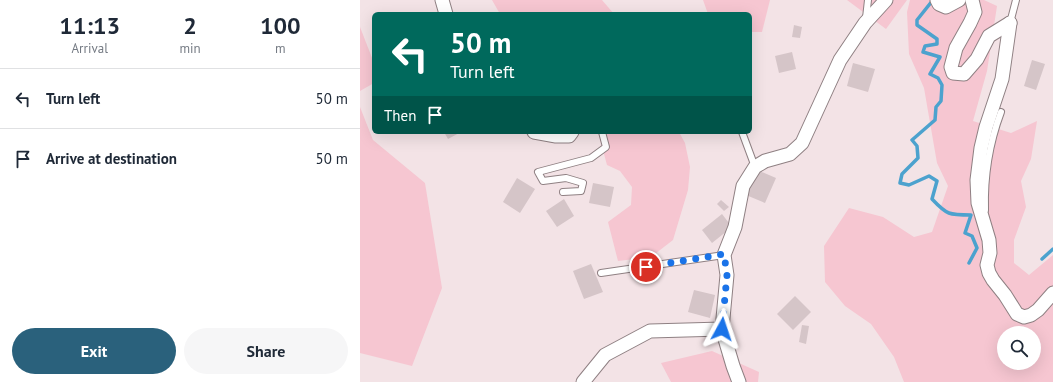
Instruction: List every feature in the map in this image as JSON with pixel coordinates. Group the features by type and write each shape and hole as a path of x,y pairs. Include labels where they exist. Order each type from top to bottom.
{"street":[{"path":"442,0 445,12"},
{"path":"739,382 722,329 727,275 724,254 735,227 743,186 755,167 765,161 790,154 802,143 840,60 865,23 886,0"},
{"path":"937,0 939,4 946,7 959,0"},
{"path":"972,0 975,12 956,48 951,66 953,73 964,74 977,60 989,36 1010,23"},
{"path":"1010,23 1002,79 986,127 981,148 977,180 978,203 989,240 990,253 987,265 989,273 1017,314 1024,317 1031,315 1038,310 1053,294"},
{"path":"545,134 556,136 569,136 570,134"},
{"path":"584,382 605,355 650,331 722,329"}],"lane":[{"path":"865,23 868,0"},
{"path":"1010,23 1016,1"},
{"path":"986,233 985,180 989,149 1001,112"},
{"path":"562,192 581,191 583,183 566,178 543,181 538,172 591,158 606,147 603,134"},
{"path":"743,134 755,167"},
{"path":"601,273 724,254"}],"shaded area":[{"path":"492,0 602,0 612,12 499,12"},
{"path":"703,0 770,0 762,32 752,32 752,12 707,12"},
{"path":"847,0 907,0 886,29"},
{"path":"910,0 984,0 997,6 987,71 973,121 1011,133 1037,121 1031,159 1021,181 1026,207 1014,240 1014,263 1029,275 1053,255 1053,382 904,382 894,357 871,324 845,306 825,282 824,246 849,208 883,217 914,237 932,232 948,186 937,163 924,88 909,54 907,12"},
{"path":"360,27 372,58 372,84 360,91"},
{"path":"360,107 373,140 425,183 442,288 412,366 360,353"},
{"path":"599,134 680,134 685,143 690,167 688,190 673,240 651,257 618,261 608,222 631,205 632,187 620,171 607,165"},
{"path":"712,351 759,372 758,382 671,382 661,363"}],"building":[{"path":"794,25 802,27 800,38 792,37"},
{"path":"792,52 796,69 779,73 775,56"},
{"path":"1032,60 1045,64 1036,90 1024,86"},
{"path":"853,63 875,69 868,92 847,86"},
{"path":"445,134 457,134 448,139"},
{"path":"757,170 776,178 765,203 746,195"},
{"path":"517,178 535,189 520,213 503,202"},
{"path":"593,183 614,187 610,207 589,203"},
{"path":"564,199 574,216 557,227 546,211"},
{"path":"721,200 729,207 724,211 717,204"},
{"path":"722,214 732,227 712,243 702,230"},
{"path":"591,264 603,292 584,299 573,271"},
{"path":"694,290 715,295 710,318 688,312"},
{"path":"795,296 811,312 793,330 777,314"},
{"path":"802,325 809,326 806,344 799,342"}],"waterway":[{"path":"933,0 917,20 917,25 937,39 937,44 925,46 923,52 940,57 930,74 938,78 942,85 941,101 936,107 935,120 912,140 917,146 918,158 902,174 900,183 909,185 929,176 937,181 932,199 941,208 953,214 971,215 965,233 972,236 977,248 969,263"},
{"path":"1042,259 1053,249"}],"route":[{"path":"646,267 724,254 727,275 722,329"}]}
